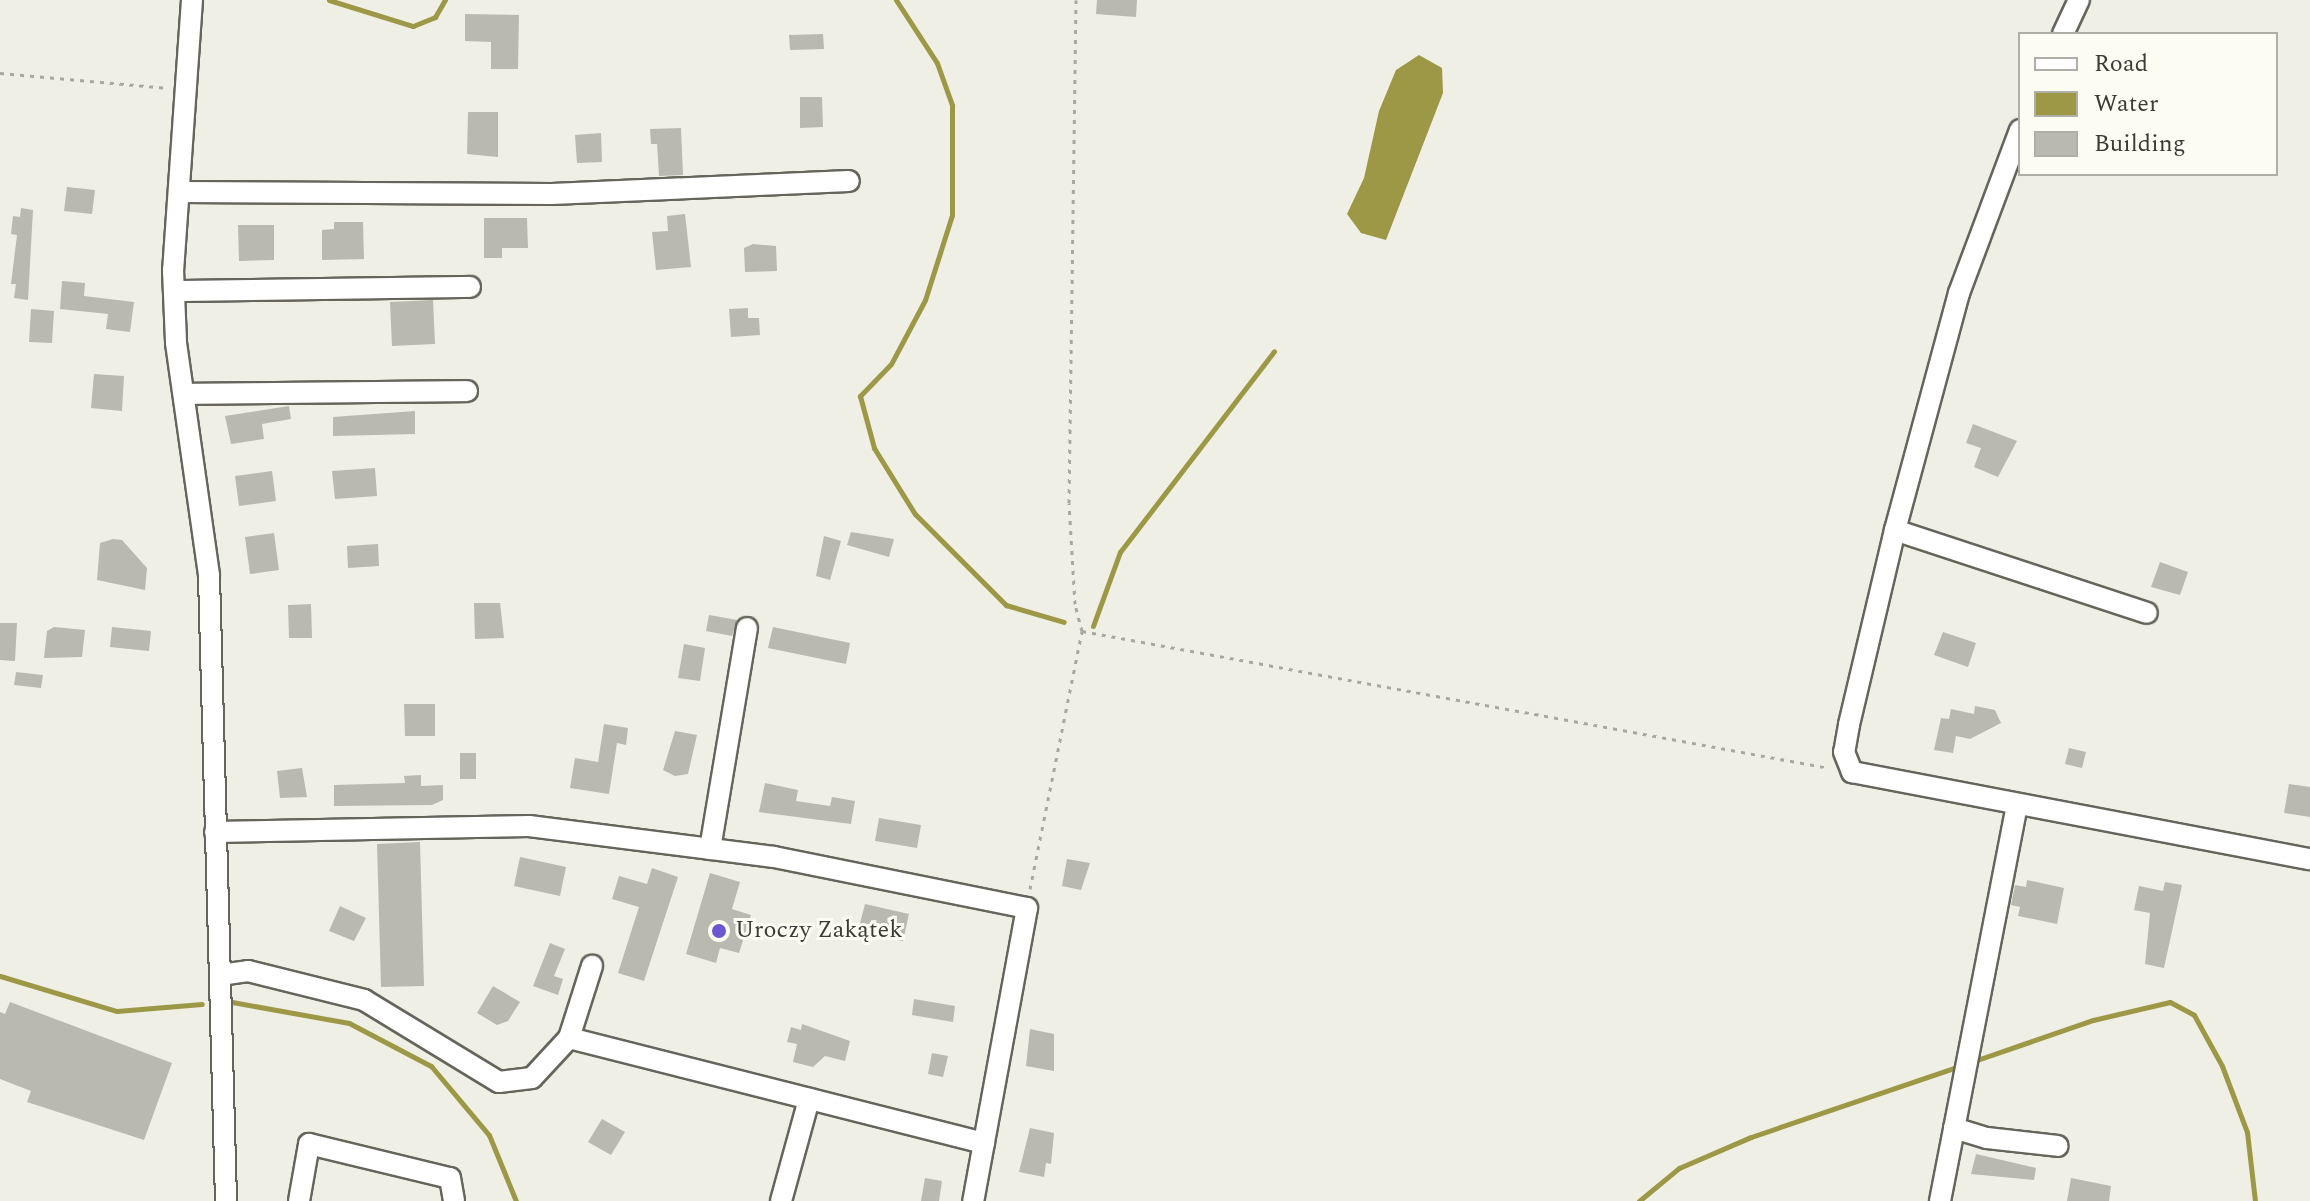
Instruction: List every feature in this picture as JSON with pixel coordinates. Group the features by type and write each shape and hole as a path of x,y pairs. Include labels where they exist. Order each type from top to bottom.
{"street":[{"path":"192,0 174,291 184,394 209,576 226,1201"},
{"path":"2064,32 2079,0"},
{"path":"2018,135 1959,293 1895,530 1844,752 1852,772 1989,795 2017,805 2310,859"},
{"path":"180,192 552,194 849,181"},
{"path":"174,291 470,287"},
{"path":"184,394 467,391"},
{"path":"1895,530 2147,613"},
{"path":"710,849 747,628"},
{"path":"1940,1201 2017,805"},
{"path":"215,832 529,826 774,857 1027,908 973,1201"},
{"path":"220,975 248,971 364,1000 499,1082 532,1078 569,1038 592,966"},
{"path":"569,1038 984,1143"},
{"path":"781,1201 809,1099"},
{"path":"1954,1128 1987,1138 2058,1146"},
{"path":"299,1201 309,1144 450,1178 454,1201"}],"path":[{"path":"1027,908 1075,645 1082,631 1075,604 1069,503 1076,0"},
{"path":"0,73 186,89"},
{"path":"1082,631 1852,772"}],"water":[{"path":"1419,55 1442,68 1443,93 1386,240 1361,233 1347,214 1364,178 1379,111 1396,70"}],"building":[{"path":"1097,0 1137,0 1136,17 1096,14"},
{"path":"465,14 519,15 518,69 491,69 491,42 465,41"},
{"path":"823,34 824,49 790,50 789,35"},
{"path":"800,97 822,97 823,127 800,128"},
{"path":"468,112 498,112 498,157 467,154"},
{"path":"681,128 683,175 659,176 657,144 651,144 650,129"},
{"path":"601,133 602,162 577,163 575,135"},
{"path":"67,187 95,190 92,214 64,211"},
{"path":"21,208 33,210 28,300 14,298 16,284 11,284 17,235 11,234 13,216 20,217"},
{"path":"685,214 691,267 656,270 652,232 668,231 667,216"},
{"path":"484,218 527,218 528,248 502,248 502,258 484,258"},
{"path":"334,222 363,222 364,259 322,260 322,230 334,229"},
{"path":"238,225 274,225 274,260 239,261"},
{"path":"753,244 776,246 777,271 745,272 744,248"},
{"path":"62,281 85,283 84,296 134,302 130,332 106,329 108,314 60,309"},
{"path":"433,300 435,344 392,346 390,302"},
{"path":"748,308 748,318 759,318 760,335 731,337 729,309"},
{"path":"31,309 54,311 52,343 29,342"},
{"path":"94,374 124,376 122,411 91,408"},
{"path":"289,406 291,419 262,424 264,439 231,444 225,416"},
{"path":"415,411 415,434 333,436 333,417"},
{"path":"1973,424 2017,441 1998,477 1974,467 1981,448 1966,443"},
{"path":"375,468 377,496 335,499 332,471"},
{"path":"272,471 276,501 239,506 235,476"},
{"path":"851,532 894,539 889,557 847,545"},
{"path":"274,533 279,570 250,574 245,537"},
{"path":"824,536 841,541 830,580 816,576"},
{"path":"122,540 147,568 145,590 97,580 100,543"},
{"path":"378,544 379,566 348,568 347,546"},
{"path":"2160,562 2188,572 2180,595 2151,587"},
{"path":"474,603 500,603 504,638 475,639"},
{"path":"311,604 312,638 289,638 288,605"},
{"path":"709,615 737,620 732,636 706,631"},
{"path":"0,623 17,623 15,661 0,660"},
{"path":"54,627 85,630 82,657 44,658 47,631"},
{"path":"112,627 151,631 149,651 110,647"},
{"path":"773,627 850,643 846,664 768,648"},
{"path":"1943,632 1976,643 1968,667 1934,655"},
{"path":"684,644 705,648 700,681 678,678"},
{"path":"16,672 43,675 41,688 14,685"},
{"path":"404,704 435,704 435,736 405,736"},
{"path":"1975,706 1995,710 2001,723 1970,739 1956,736 1953,753 1934,750 1941,718 1949,719 1951,709 1974,714"},
{"path":"604,724 628,728 626,745 617,743 609,794 570,788 575,758 598,762"},
{"path":"675,731 697,735 688,774 675,776 663,770"},
{"path":"2069,748 2086,752 2082,768 2065,764"},
{"path":"460,753 476,753 476,779 460,779"},
{"path":"302,768 307,797 280,798 277,771"},
{"path":"421,775 421,786 443,785 443,800 432,805 334,806 334,785 405,783 404,776"},
{"path":"765,783 798,790 796,801 830,806 832,797 855,801 851,824 759,812"},
{"path":"2289,784 2310,787 2310,817 2284,813"},
{"path":"879,818 921,825 917,848 875,841"},
{"path":"420,842 424,986 381,987 377,844"},
{"path":"520,857 566,867 560,896 514,886"},
{"path":"1067,859 1090,863 1081,890 1062,886"},
{"path":"652,868 678,877 644,981 618,973 639,907 612,899 619,876 647,884"},
{"name":"Uroczy Zakątek","path":"710,873 740,882 732,909 751,915 739,953 720,948 716,963 686,954"},
{"path":"2027,880 2064,888 2057,924 2018,916 2020,907 2011,905 2015,885 2026,887"},
{"path":"2165,882 2182,885 2164,968 2145,964 2150,913 2134,910 2139,886 2163,891"},
{"path":"865,904 909,914 903,941 858,931"},
{"path":"340,906 366,918 354,941 329,931"},
{"path":"550,943 565,949 554,976 563,979 558,995 533,986"},
{"path":"493,986 520,1002 508,1021 497,1025 477,1013"},
{"path":"914,999 955,1006 953,1022 912,1015"},
{"path":"10,1002 172,1063 144,1140 27,1102 31,1091 0,1079 0,1012 5,1014"},
{"path":"802,1024 850,1041 845,1061 825,1056 813,1067 793,1062 797,1044 787,1042 791,1027 801,1030"},
{"path":"1030,1029 1054,1034 1054,1071 1026,1066"},
{"path":"932,1053 948,1056 943,1077 928,1074"},
{"path":"602,1119 625,1132 611,1155 588,1142"},
{"path":"1030,1128 1054,1133 1051,1164 1046,1163 1044,1177 1019,1172"},
{"path":"1976,1154 2036,1168 2034,1180 1971,1174"},
{"path":"925,1178 942,1181 939,1201 921,1201"},
{"path":"2071,1178 2111,1186 2109,1201 2067,1201"}],"waterway":[{"path":"329,0 413,26 435,17 445,0"},
{"path":"896,0 937,63 952,105 952,215 925,300 891,364 860,396 874,448 915,514 1006,605 1064,622"},
{"path":"1093,626 1120,552 1274,351"},
{"path":"0,976 117,1011 202,1004"},
{"path":"232,1002 349,1023 431,1066 489,1135 516,1201"},
{"path":"1974,1061 2093,1020 2170,1002 2194,1015 2222,1066 2247,1132 2255,1201"},
{"path":"1639,1201 1679,1168 1751,1137 1960,1066"}],"place":[{"name":"Uroczy Zakątek","path":"719,931"}]}
